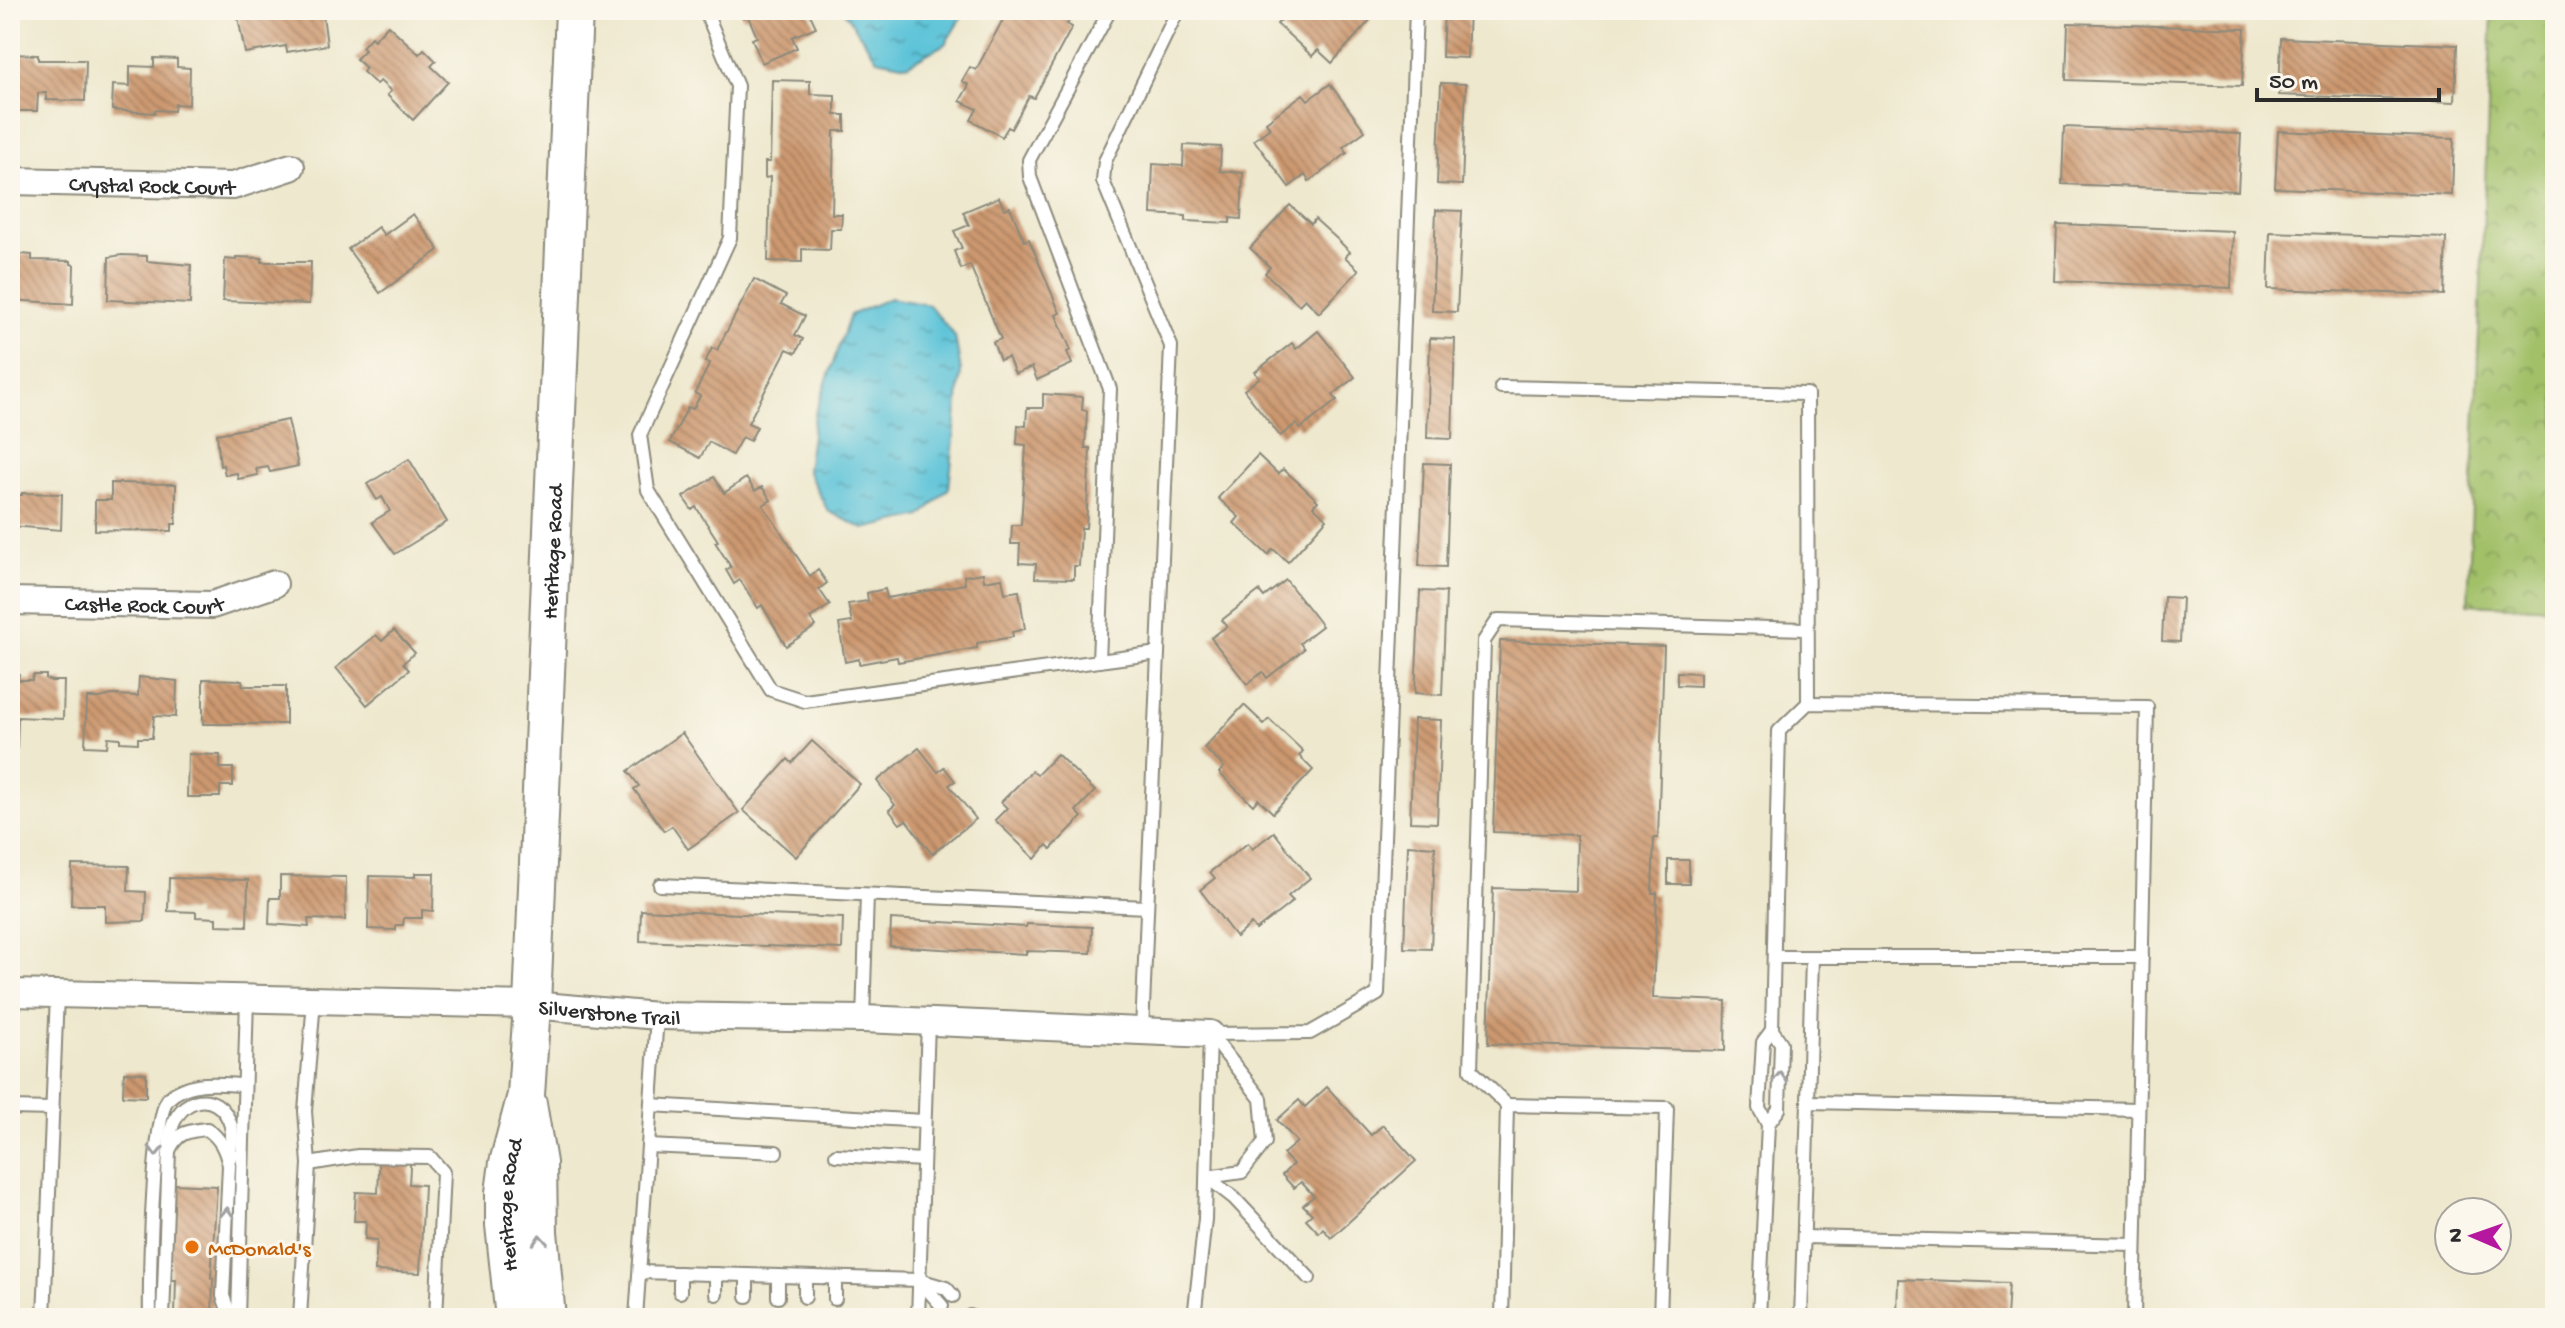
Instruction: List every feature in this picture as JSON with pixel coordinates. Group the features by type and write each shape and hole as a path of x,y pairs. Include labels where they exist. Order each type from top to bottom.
{"main road":[{"name":"Heritage Road","path":"514,1318 504,1225 504,1193 508,1163 526,1095 532,1005 574,10"},
{"name":"Heritage Road","path":"526,1095 538,1163 539,1232 547,1318"}],"street":[{"name":"Crystal Rock Court","path":"10,181 233,186 291,167"},
{"name":"Castle Rock Court","path":"10,601 212,605 274,584"},
{"name":"Silverstone Trail","path":"10,993 532,1005 657,1016 863,1019 1210,1034"}],"lane":[{"path":"705,10 737,86 730,238 640,435 648,490 771,690 805,701 1158,653"},
{"path":"1099,661 1110,389 1030,177 1029,160 1110,10"},
{"path":"1142,1031 1171,346 1103,181 1105,161 1178,10"},
{"path":"1210,1034 1310,1033 1378,994 1416,10"},
{"path":"1501,387 1807,394 1808,703"},
{"path":"1660,1318 1667,1108 1507,1105 1471,1070 1484,641 1498,620 1807,629"},
{"path":"1759,1318 1768,1124 1759,1108 1763,1042 1772,1030 1779,731 1808,703 2147,707 2134,1318"},
{"path":"660,885 1147,907"},
{"path":"863,1019 867,895"},
{"path":"1774,957 2142,957"},
{"path":"1801,1318 1812,957"},
{"path":"44,1318 57,994"},
{"path":"238,1318 247,998"},
{"path":"300,1318 309,1164 305,1111 314,1000"},
{"path":"636,1318 657,1016"},
{"path":"918,1318 928,1022"},
{"path":"1768,1124 1779,1109 1781,1043 1772,1030"},
{"path":"1194,1318 1207,1177 1210,1034"},
{"path":"1207,1177 1242,1172 1265,1142 1261,1099 1210,1034"},
{"path":"150,1318 157,1136 166,1102 183,1088 209,1084 244,1085"},
{"path":"163,1318 169,1130 181,1108 192,1101 205,1101 217,1106 232,1127 223,1296 231,1318"},
{"path":"1808,1102 2138,1109"},
{"path":"651,1105 924,1121"},
{"path":"1502,1318 1507,1105"},
{"path":"10,1108 53,1109"},
{"path":"169,1151 174,1139 183,1132 207,1129 218,1137 226,1150 229,1165"},
{"path":"648,1146 776,1152"},
{"path":"836,1155 923,1160"},
{"path":"309,1164 358,1156 430,1157 443,1172 436,1318"},
{"path":"1207,1177 1234,1198 1309,1278"},
{"path":"1804,1237 2135,1245"},
{"path":"640,1272 919,1280 946,1288 953,1296"},
{"path":"680,1273 680,1292"},
{"path":"716,1274 716,1294"},
{"path":"747,1275 747,1296"},
{"path":"778,1276 778,1297"},
{"path":"805,1277 805,1297"},
{"path":"835,1278 835,1299"},
{"path":"919,1280 942,1306"}],"green space":[{"path":"2492,10 2555,10 2555,608 2468,604"}],"water":[{"path":"843,10 966,10 945,44 907,65 877,59"},
{"path":"890,298 929,305 955,336 961,371 949,488 921,516 864,529 828,511 807,470 815,414 850,315"}],"building":[{"path":"320,10 327,45 287,52 286,46 245,53 237,12"},
{"path":"740,10 808,10 816,27 792,37 797,48 762,63 752,39 757,37 748,16 743,18"},
{"path":"1008,10 1075,10 1067,24 1072,27 1034,98 1029,96 1011,129 1008,127 1002,137 971,120 977,109 960,101 969,85 962,81 970,67 976,70"},
{"path":"1272,10 1361,10 1371,19 1332,63 1318,50 1312,56 1277,24 1282,19"},
{"path":"1444,10 1469,10 1467,58 1442,57"},
{"path":"2068,23 2245,29 2242,86 2066,80"},
{"path":"388,25 419,54 424,49 436,61 431,66 448,82 413,120 387,95 391,91 380,81 376,84 363,72 366,68 356,59 371,37 374,40"},
{"path":"2281,38 2457,45 2455,102 2279,95"},
{"path":"10,54 38,55 38,60 86,60 85,101 46,100 46,93 38,93 37,111 10,111"},
{"path":"154,58 177,59 177,67 190,68 189,105 175,104 174,111 155,110 154,113 112,110 113,85 130,86 130,66 154,67"},
{"path":"772,80 810,81 810,94 835,95 835,115 845,115 845,131 834,131 832,214 842,214 841,229 831,229 830,250 802,249 802,262 768,261 770,177 765,178 765,162 770,162"},
{"path":"1441,83 1466,84 1462,185 1437,184"},
{"path":"1330,84 1365,131 1343,147 1347,153 1333,164 1309,181 1305,175 1289,187 1254,140 1270,128 1266,122 1303,94 1308,100"},
{"path":"2064,127 2241,134 2238,191 2062,184"},
{"path":"2278,131 2454,138 2452,195 2275,188"},
{"path":"1184,145 1221,147 1220,171 1243,173 1241,219 1230,218 1230,223 1186,221 1186,216 1151,214 1153,164 1183,166"},
{"path":"999,197 1004,209 1010,207 1024,241 1029,239 1060,313 1056,315 1071,350 1067,352 1072,364 1037,380 1032,367 1015,374 1008,357 1000,360 993,342 1001,339 970,265 961,269 954,251 962,248 954,231 969,225 963,212"},
{"path":"1290,205 1311,224 1315,219 1337,239 1350,252 1345,257 1359,270 1319,313 1305,299 1299,305 1265,273 1270,267 1250,248"},
{"path":"1436,210 1462,211 1457,312 1432,311"},
{"path":"413,214 439,250 380,293 348,249 378,227 384,235"},
{"path":"2057,224 2233,231 2231,288 2055,281"},
{"path":"2270,232 2446,238 2444,295 2268,289"},
{"path":"10,253 32,255 32,260 71,261 74,265 73,304 10,300"},
{"path":"147,256 147,261 191,265 190,304 108,300 109,257"},
{"path":"236,257 262,258 262,262 311,262 309,304 223,301 225,259 236,260"},
{"path":"754,279 786,296 781,304 805,316 795,335 803,339 796,353 787,349 748,423 757,427 750,441 742,437 732,455 709,442 700,458 670,442 688,407 693,409 700,396 695,393 710,363 705,362 712,348 717,350"},
{"path":"1318,331 1355,377 1333,395 1337,400 1317,416 1300,429 1296,424 1280,436 1244,390 1259,378 1255,372 1292,343 1296,349"},
{"path":"1430,338 1455,339 1452,439 1427,438"},
{"path":"1043,394 1083,397 1082,410 1087,411 1085,448 1090,448 1086,528 1081,528 1079,566 1074,566 1074,579 1035,578 1036,564 1019,563 1020,544 1011,544 1012,525 1021,525 1026,445 1017,444 1018,425 1026,426 1027,408 1043,408"},
{"path":"288,420 298,466 270,472 268,467 256,469 258,475 238,479 237,473 225,475 223,465 220,466 217,434"},
{"path":"1258,455 1278,474 1283,469 1300,484 1318,501 1313,506 1327,519 1288,562 1273,549 1268,555 1234,523 1239,517 1218,498"},
{"path":"409,459 447,522 395,554 372,522 390,511 382,497 377,500 367,484"},
{"path":"1424,463 1450,464 1446,567 1419,566"},
{"path":"714,477 724,493 746,478 755,491 762,487 771,500 763,505 810,576 818,570 827,583 819,589 830,605 810,618 816,626 786,646 762,605 758,608 740,580 734,584 726,570 731,567 715,542 718,541 696,507 692,510 683,497"},
{"path":"111,483 176,484 176,524 172,524 172,531 95,530 95,500 111,500"},
{"path":"62,494 61,530 10,526 10,495"},
{"path":"983,573 984,581 1002,578 1005,593 1019,591 1025,629 1012,632 1013,637 977,643 977,648 898,662 897,657 859,664 859,659 845,662 839,624 852,622 848,604 868,601 867,593 885,589 887,598 965,584 964,576"},
{"path":"1286,580 1322,626 1300,643 1304,649 1267,678 1263,672 1247,684 1211,638 1227,626 1222,620 1259,591 1264,597"},
{"path":"1420,591 1446,592 1442,695 1415,693"},
{"path":"2164,597 2182,598 2180,642 2162,641"},
{"path":"394,630 415,653 403,663 409,670 367,705 336,668 376,635 382,641"},
{"path":"1500,641 1664,646 1658,838 1654,838 1652,893 1657,893 1653,998 1726,1001 1725,1051 1488,1044 1493,888 1576,891 1577,835 1493,832"},
{"path":"1677,672 1700,673 1700,686 1677,685"},
{"path":"10,674 19,674 18,680 32,680 33,675 46,675 46,679 51,681 64,681 63,719 18,717 17,749 10,749"},
{"path":"139,677 177,681 176,717 154,716 152,738 138,738 138,743 120,742 120,738 108,737 107,747 85,746 87,698 138,696"},
{"path":"203,679 242,680 243,686 286,686 286,724 203,724"},
{"path":"1244,705 1264,724 1269,719 1303,751 1299,756 1313,770 1273,813 1258,799 1253,805 1219,773 1224,767 1204,748"},
{"path":"1414,719 1441,720 1437,823 1410,822"},
{"path":"682,733 739,813 688,849 672,826 664,831 634,789 639,786 628,771"},
{"path":"812,741 860,784 796,857 743,810 788,759 792,763"},
{"path":"919,748 938,772 944,767 955,781 949,785 976,819 932,854 906,820 900,824 889,810 895,805 877,781"},
{"path":"188,754 220,755 220,768 233,768 233,786 220,786 220,797 187,797"},
{"path":"1057,754 1095,791 1076,811 1082,817 1051,849 1047,845 1035,859 995,820 1007,808 1001,802 1032,771 1037,775"},
{"path":"1274,832 1310,878 1288,896 1293,901 1283,909 1256,930 1251,924 1236,937 1200,890 1215,878 1210,872 1248,843 1252,849"},
{"path":"1408,845 1435,847 1431,949 1404,948"},
{"path":"1668,860 1689,860 1689,884 1668,884"},
{"path":"72,865 129,866 128,891 146,892 145,921 105,922 105,905 71,905"},
{"path":"415,873 434,873 433,911 422,910 422,918 404,918 403,925 396,925 396,930 368,929 369,876 415,877"},
{"path":"280,876 346,877 345,920 308,919 309,927 269,924 270,898 280,898"},
{"path":"169,878 248,880 247,926 216,925 216,918 196,917 196,912 168,911"},
{"path":"641,910 843,918 842,949 640,941"},
{"path":"891,919 1026,927 1027,924 1092,927 1091,953 1026,951 1026,954 890,946"},
{"path":"124,1072 146,1073 146,1097 123,1096"},
{"path":"1327,1087 1371,1135 1383,1125 1416,1161 1331,1238 1323,1228 1319,1233 1306,1219 1312,1214 1303,1205 1314,1196 1301,1182 1294,1188 1282,1175 1293,1164 1283,1154 1297,1142 1277,1120 1299,1100 1305,1107"},
{"path":"380,1149 411,1151 409,1184 424,1185 420,1273 375,1271 377,1240 365,1239 366,1221 354,1221 356,1192 378,1193"},
{"name":"McDonald's","path":"174,1184 217,1186 211,1278 212,1317 175,1316 176,1280 170,1280"},
{"path":"1898,1279 2009,1283 2007,1318 1897,1318"}],"place":[{"name":"McDonald's","path":"192,1247"}]}
